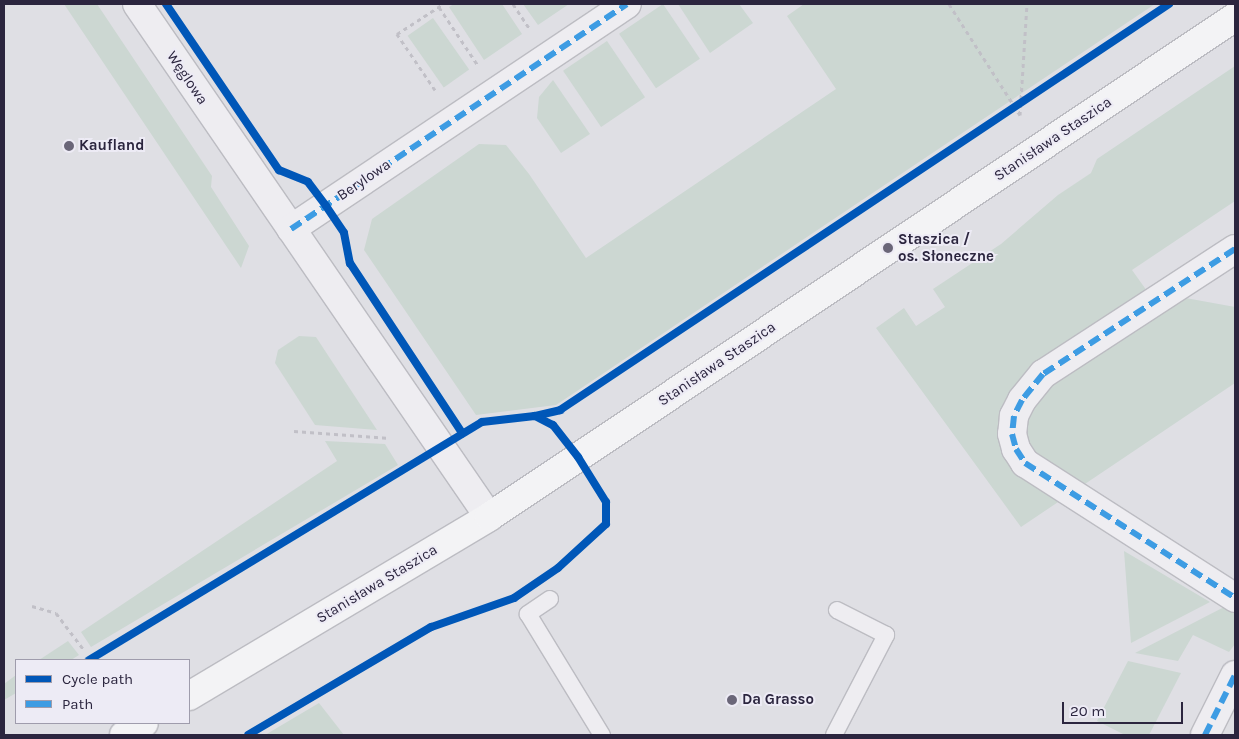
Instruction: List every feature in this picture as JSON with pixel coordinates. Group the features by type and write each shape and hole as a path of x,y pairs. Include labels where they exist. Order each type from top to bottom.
{"street":[{"name":"Węglowa","path":"137,4 291,229"},
{"name":"Berylowa","path":"291,229 627,4"},
{"name":"Stanisława Staszica","path":"190,695 489,517 1235,17"},
{"path":"291,229 489,517"},
{"path":"1235,250 1043,374 1014,416 1012,434 1016,449 1025,463 1235,598"},
{"path":"1205,735 1235,675"},
{"path":"124,735 142,724"}],"lane":[{"path":"550,599 528,614 602,735"},
{"path":"834,735 886,635 837,610"}],"path":[{"path":"440,98 397,34 443,4"},
{"path":"513,4 534,34"},
{"path":"949,4 1018,105"},
{"path":"1018,105 1026,4"},
{"path":"439,6 481,71"},
{"path":"1007,112 1030,97"},
{"path":"294,431 390,438"},
{"path":"32,606 56,613 84,650"}],"shaded area":[{"path":"64,4 97,4 212,176 211,187 249,246 241,268"},
{"path":"454,4 502,4 522,34 484,60 449,7"},
{"path":"523,4 569,4 538,25"},
{"path":"663,4 700,59 656,88 619,34"},
{"path":"678,4 739,4 753,23 710,53"},
{"path":"804,4 1155,4 556,405 476,415 364,250 372,219 479,144 506,145 529,174 586,258 836,89 787,16"},
{"path":"433,18 469,70 444,87 408,36"},
{"path":"607,41 645,97 601,127 563,71"},
{"path":"1235,66 1235,201 1132,270 1147,291 1235,307 1235,383 1021,527 876,328 904,308 916,326 945,307 933,289 1001,244 1058,195 1091,173 1097,159"},
{"path":"553,80 590,134 561,153 537,118 539,97"},
{"path":"299,336 316,337 377,430 315,425 275,363 278,350"},
{"path":"325,441 385,444 398,465 91,647 81,632 337,461"},
{"path":"1124,551 1210,602 1131,643"},
{"path":"1228,605 1235,614 1235,644 1229,652 1193,635 1178,661 1135,653"},
{"path":"68,641 79,655 73,659 41,659"},
{"path":"1128,661 1181,673 1149,735 1125,735 1097,721"},
{"path":"15,676 15,694 4,700 4,684"},
{"path":"319,703 344,735 265,735"}],"marked path":[{"path":"291,229 627,4"},
{"path":"1235,249 1043,374 1022,400 1014,416 1012,434 1016,449 1025,463 1235,598"},
{"path":"1205,735 1235,675"}],"cycle path":[{"path":"166,4 279,170 308,182 326,206 344,233 350,263 462,433"},
{"path":"535,416 560,410 1169,4"},
{"path":"91,659 482,422 535,416 553,425 578,457 606,502 606,524 558,568 514,598 431,627 248,735"}],"place":[{"name":"Kaufland","path":"69,146"},
{"name":"Staszica / os. Słoneczne","path":"888,248"},
{"name":"Da Grasso","path":"732,700"}]}
